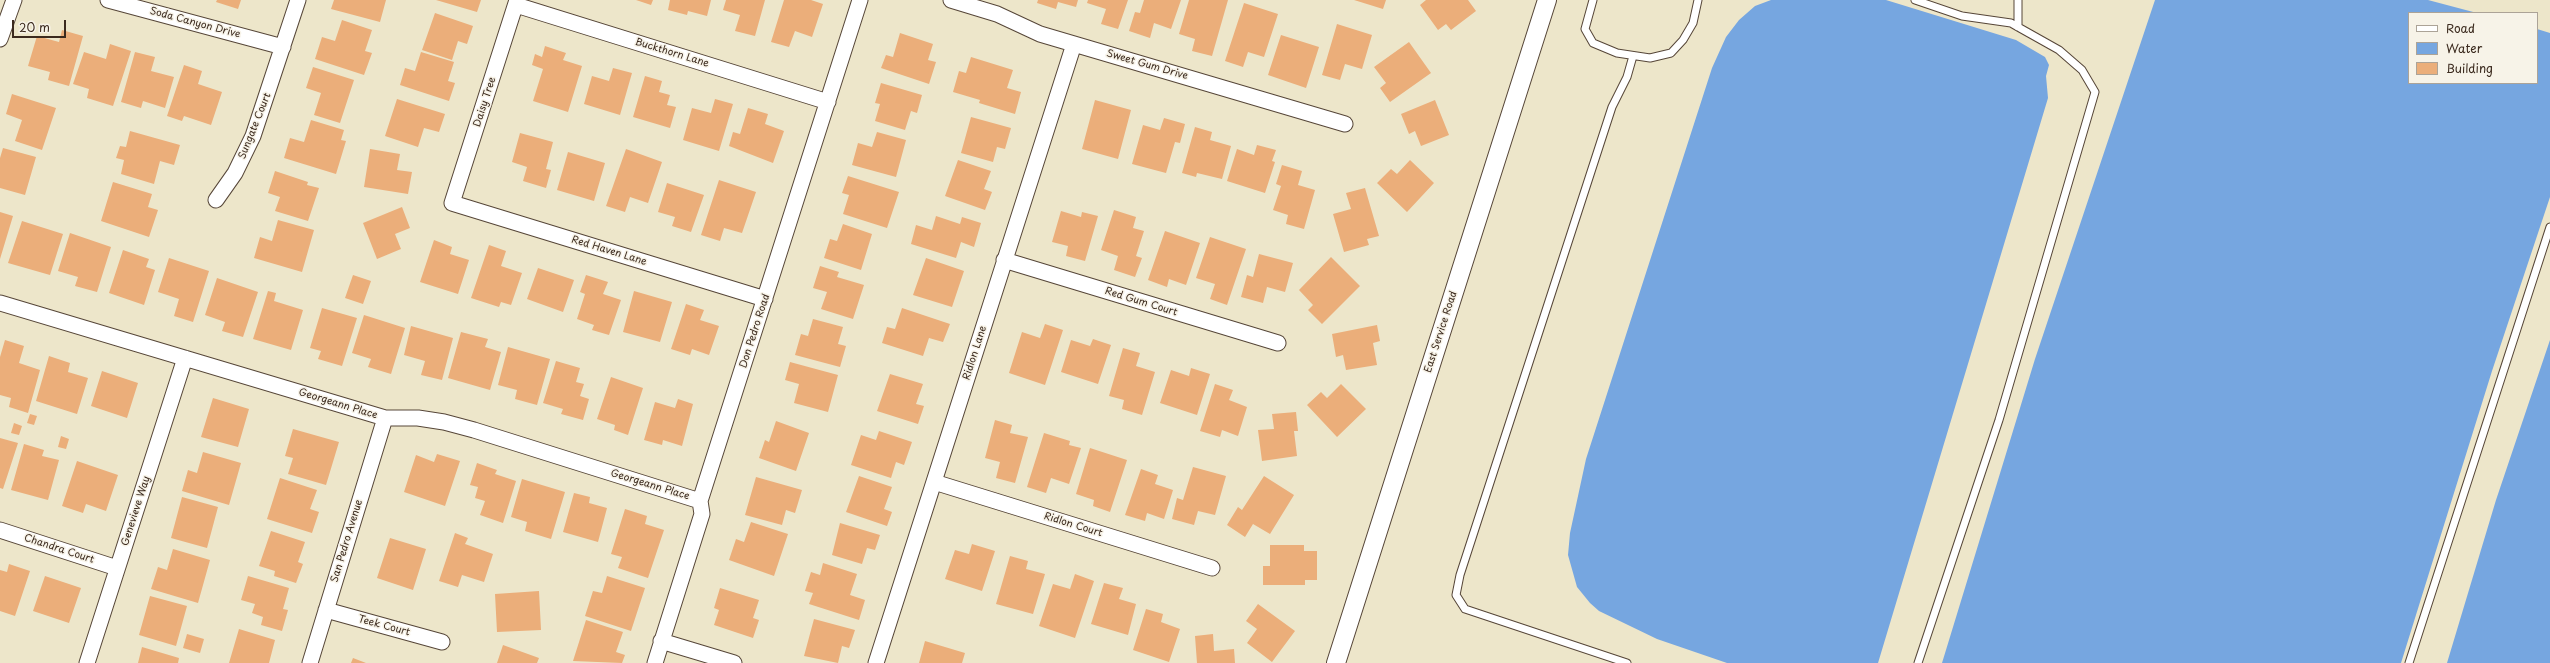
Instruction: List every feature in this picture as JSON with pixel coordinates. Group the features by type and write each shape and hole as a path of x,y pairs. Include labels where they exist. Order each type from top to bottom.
{"street":[{"path":"0,39 14,0"},
{"name":"Soda Canyon Drive","path":"108,0 283,47"},
{"name":"Sungate Court","path":"216,200 235,173 253,136 298,0"},
{"name":"Don Pedro Road","path":"654,663 702,514 700,501 860,0"},
{"name":"Sweet Gum Drive","path":"951,0 997,14 1040,34 1345,124"},
{"name":"East Service Road","path":"1336,663 1547,0"},
{"name":"Buckthorn Lane","path":"516,3 828,102"},
{"name":"Daisy Tree","path":"452,203 516,3"},
{"name":"Ridlon Lane","path":"876,663 1074,44"},
{"name":"Red Haven Lane","path":"452,203 765,299"},
{"name":"Red Gum Court","path":"1004,260 1278,344"},
{"name":"Georgeann Place","path":"0,303 385,418 418,418 444,422 700,501"},
{"name":"Genevieve Way","path":"87,663 185,358"},
{"name":"San Pedro Avenue","path":"310,663 385,418"},
{"name":"Ridlon Court","path":"934,482 1212,568"},
{"name":"Chandra Court","path":"0,530 117,568"},
{"name":"Teek Court","path":"326,610 442,642"},
{"path":"662,641 734,663"}],"lane":[{"path":"1592,0 1585,29 1593,42 1617,54 1650,58 1672,53 1683,40 1693,23 1698,0"},
{"path":"1916,0 1962,16 2011,23 2059,50 2082,70 2095,92 1999,420 1918,663"},
{"path":"2018,0 2018,27"},
{"path":"1626,663 1465,608 1456,596 1460,575 1610,115 1633,56"},
{"path":"2409,663 2550,227"}],"water":[{"path":"1771,0 1886,0 2016,40 2045,57 2049,65 2046,76 2048,98 1878,663 1727,663 1657,639 1599,611 1590,603 1577,587 1568,555 1570,533 1586,459 1712,68 1726,37 1739,20 1755,6"},
{"path":"2155,0 2428,0 2473,12 2408,12 2408,84 2538,84 2538,29 2550,33 2550,197 2492,371 2401,663 1942,663 2035,359"},
{"path":"2550,340 2550,663 2447,663 2496,500"}],"building":[{"path":"217,0 241,0 238,9 216,2"},
{"path":"334,0 386,0 380,22 331,9"},
{"path":"436,0 481,0 477,12"},
{"path":"636,0 653,0 651,5"},
{"path":"670,0 711,0 707,16 688,11 687,15 668,10"},
{"path":"726,0 765,0 755,36 735,31 740,15 723,10"},
{"path":"784,0 811,0 823,4 812,37 795,31 789,47 771,42"},
{"path":"1038,0 1078,0 1076,7 1058,2 1056,9 1037,3"},
{"path":"1088,0 1128,0 1118,29 1101,24 1106,9 1087,3"},
{"path":"1144,0 1181,0 1171,29 1154,23 1150,38 1129,31 1135,12 1140,13"},
{"path":"1189,0 1228,0 1212,56 1192,51 1195,39 1179,34"},
{"path":"1354,0 1386,0 1383,9"},
{"path":"1426,0 1468,0 1476,11 1451,30 1446,24 1438,30 1420,5"},
{"path":"1244,3 1278,14 1264,57 1248,52 1243,67 1225,61"},
{"path":"435,13 473,26 467,44 458,41 452,60 422,50"},
{"path":"342,20 372,30 365,51 372,53 364,75 315,59 322,37 335,41"},
{"path":"1337,24 1372,35 1362,69 1345,64 1340,80 1322,75"},
{"path":"62,30 83,36 69,86 48,80 50,72 28,66 37,36 59,42"},
{"path":"900,33 933,44 928,60 936,62 929,84 881,68 886,55 893,57"},
{"path":"1281,35 1319,47 1306,88 1268,75"},
{"path":"1409,42 1431,73 1390,102 1380,88 1386,83 1374,67"},
{"path":"110,44 131,51 113,106 87,98 89,89 73,84 84,52 106,59"},
{"path":"545,46 566,53 563,60 582,66 568,112 533,101 543,69 532,65 535,54 542,57"},
{"path":"135,52 155,57 151,71 174,77 165,108 143,101 141,108 121,102"},
{"path":"421,52 454,62 448,81 455,83 449,101 400,85 405,68 415,71"},
{"path":"971,57 1013,70 1007,88 1021,92 1015,114 979,103 980,100 953,92 959,71 966,73"},
{"path":"184,65 202,71 198,84 222,92 211,125 184,116 182,121 167,116"},
{"path":"313,67 354,80 340,123 314,115 321,93 306,88"},
{"path":"613,68 632,73 620,115 584,104 592,76 609,81"},
{"path":"645,76 662,81 659,92 670,95 667,105 676,107 670,128 633,117"},
{"path":"881,83 922,95 917,113 911,111 905,130 875,121 880,104 875,103"},
{"path":"12,94 56,108 42,150 15,141 22,120 6,114"},
{"path":"397,99 445,114 439,132 424,128 418,147 385,136"},
{"path":"715,99 733,104 719,151 683,140 692,108 711,113"},
{"path":"1095,100 1131,110 1118,159 1082,149"},
{"path":"1435,100 1449,135 1421,146 1415,131 1409,134 1401,114"},
{"path":"748,108 768,114 765,124 784,131 773,163 729,146 733,132 740,134"},
{"path":"971,117 1011,128 1005,149 997,147 993,162 961,153"},
{"path":"1164,118 1185,124 1180,143 1175,142 1166,173 1132,164 1143,125 1160,130"},
{"path":"311,120 344,130 341,140 346,141 336,174 284,158 290,138 304,142"},
{"path":"1195,127 1212,132 1210,140 1231,146 1222,179 1197,173 1196,177 1182,173"},
{"path":"130,131 180,145 174,165 160,161 154,184 121,174 124,160 116,158 120,146 126,147"},
{"path":"877,132 906,140 896,177 852,165 858,143 872,147"},
{"path":"520,133 553,142 546,169 551,170 546,188 523,181 527,167 512,162"},
{"path":"1257,145 1276,150 1272,161 1275,162 1265,193 1227,181 1237,149 1254,155"},
{"path":"3,148 36,157 25,195 0,188 0,158"},
{"path":"370,149 400,154 397,170 412,172 408,194 364,187"},
{"path":"626,149 662,162 648,203 630,197 625,212 606,206"},
{"path":"568,152 605,163 594,201 557,190"},
{"path":"958,160 991,171 984,189 992,192 985,210 945,196"},
{"path":"1410,160 1434,183 1407,212 1377,183 1391,169 1397,174"},
{"path":"1282,165 1302,171 1298,185 1315,190 1304,229 1286,224 1288,215 1273,210 1281,186 1276,184"},
{"path":"275,171 308,182 307,185 319,188 308,221 275,211 280,197 268,193"},
{"path":"848,176 899,192 887,228 843,214 849,195 842,193"},
{"path":"719,180 756,192 742,233 724,228 720,241 701,235"},
{"path":"113,182 152,194 148,207 158,210 149,237 101,221"},
{"path":"667,183 704,195 691,232 672,226 675,217 658,212"},
{"path":"1365,188 1379,236 1367,239 1369,245 1344,252 1333,214 1351,209 1346,193"},
{"path":"402,207 410,228 395,234 401,249 377,259 363,223"},
{"path":"1114,210 1136,217 1133,228 1144,231 1136,256 1142,258 1135,277 1114,270 1118,256 1101,250"},
{"path":"1061,211 1081,217 1082,212 1098,216 1085,261 1066,256 1068,246 1052,242"},
{"path":"0,212 13,216 0,259"},
{"path":"936,216 960,224 962,217 981,223 974,247 961,242 956,258 911,244 916,225 932,230"},
{"path":"278,220 314,230 302,272 254,258 260,237 272,241"},
{"path":"22,221 63,234 50,275 8,263"},
{"path":"843,224 872,234 861,270 824,258 830,239 837,241"},
{"path":"1165,231 1200,243 1186,285 1169,279 1167,287 1148,280"},
{"path":"70,233 111,247 97,292 75,286 78,277 58,271"},
{"path":"1210,237 1246,249 1227,305 1210,299 1215,284 1196,278"},
{"path":"434,240 452,247 450,254 469,260 458,294 420,282"},
{"path":"489,245 506,251 501,266 522,273 511,305 501,302 499,307 471,298"},
{"path":"123,250 149,259 146,267 155,270 144,305 109,293"},
{"path":"1259,254 1293,263 1285,292 1267,287 1263,303 1241,297 1247,275 1253,277"},
{"path":"1331,257 1360,286 1322,324 1308,310 1313,305 1299,290"},
{"path":"169,258 209,271 193,322 174,316 179,299 158,292"},
{"path":"926,258 964,271 952,307 913,295"},
{"path":"820,266 839,272 837,277 864,285 853,319 821,309 827,292 813,288"},
{"path":"538,268 574,280 563,312 527,299"},
{"path":"353,275 371,281 363,304 345,298"},
{"path":"586,275 608,282 603,294 621,300 609,335 592,330 594,325 577,319 585,294 580,292"},
{"path":"217,278 258,292 243,337 222,331 225,322 205,315"},
{"path":"268,291 276,293 274,301 303,310 291,350 253,339"},
{"path":"634,291 672,302 660,342 623,332"},
{"path":"686,304 704,310 700,320 719,326 709,355 692,349 690,355 671,349"},
{"path":"322,308 357,318 342,366 318,359 321,351 310,348"},
{"path":"902,308 950,324 943,342 929,338 923,356 882,343 887,327 895,329"},
{"path":"364,315 405,328 391,374 368,367 371,359 352,353"},
{"path":"813,319 843,327 838,344 846,346 840,367 795,355 801,334 808,336"},
{"path":"1045,324 1063,330 1045,385 1009,373 1022,332 1040,338"},
{"path":"1377,325 1380,341 1373,343 1377,365 1346,370 1343,355 1336,357 1332,334"},
{"path":"411,326 453,338 442,380 421,375 425,361 404,355"},
{"path":"461,332 488,339 485,347 501,352 490,390 448,378"},
{"path":"1093,339 1111,345 1098,384 1061,372 1071,340 1090,346"},
{"path":"5,340 24,346 19,363 40,370 28,413 9,407 11,398 0,395 0,357"},
{"path":"508,347 550,359 537,405 515,399 517,390 498,385"},
{"path":"1123,348 1140,353 1136,366 1155,372 1142,415 1122,409 1124,400 1109,396"},
{"path":"49,356 70,363 68,372 88,378 77,414 36,401"},
{"path":"556,361 580,368 576,382 584,384 580,396 589,399 583,420 561,414 563,409 543,403"},
{"path":"790,362 838,375 828,412 794,403 799,384 785,380"},
{"path":"1191,368 1210,374 1197,415 1160,403 1171,370 1189,376"},
{"path":"102,371 138,383 127,418 91,406"},
{"path":"890,374 923,384 916,404 924,406 918,424 877,411"},
{"path":"611,377 643,388 628,435 614,430 615,425 597,419"},
{"path":"1215,384 1233,390 1229,400 1247,407 1238,436 1222,430 1220,437 1200,431"},
{"path":"1341,384 1366,409 1337,437 1307,405 1321,392 1327,398"},
{"path":"213,398 249,409 238,447 201,437"},
{"path":"678,399 693,404 682,446 663,440 662,445 644,440 655,402 675,408"},
{"path":"1296,412 1298,431 1294,431 1297,456 1262,461 1258,430 1274,429 1272,414"},
{"path":"30,414 37,416 34,425 27,423"},
{"path":"995,420 1012,425 1010,433 1028,437 1015,483 996,478 1000,462 985,458"},
{"path":"776,421 809,433 796,471 759,458 765,440 769,442"},
{"path":"14,423 22,426 19,435 11,433"},
{"path":"293,429 339,442 326,485 288,474 293,458 285,456"},
{"path":"879,431 912,442 904,465 896,462 891,478 851,465 861,435 876,440"},
{"path":"1044,433 1070,441 1069,445 1081,448 1069,484 1051,478 1046,493 1027,487"},
{"path":"61,436 69,439 66,449 58,447"},
{"path":"0,438 18,443 3,489 0,488"},
{"path":"24,444 44,450 42,456 59,460 48,500 11,490"},
{"path":"1090,448 1127,460 1110,512 1093,506 1094,500 1076,494"},
{"path":"203,452 241,463 229,505 182,491 188,470 197,473"},
{"path":"437,454 460,461 445,506 404,492 416,455 434,462"},
{"path":"77,461 118,475 106,511 86,504 83,513 62,506"},
{"path":"477,463 497,470 495,474 516,481 503,523 480,515 485,501 475,498 478,487 470,485"},
{"path":"1193,467 1226,476 1215,515 1198,511 1194,525 1172,519 1177,498 1183,500"},
{"path":"1141,469 1158,475 1155,484 1173,490 1164,519 1147,513 1145,521 1125,515"},
{"path":"859,476 892,487 884,509 892,512 887,526 846,512"},
{"path":"1264,476 1294,495 1270,534 1253,524 1245,537 1227,525 1238,507 1242,510"},
{"path":"756,477 802,490 795,513 786,510 782,525 745,515"},
{"path":"280,478 317,490 310,509 319,512 312,533 267,519"},
{"path":"522,479 565,492 551,539 525,531 527,522 511,517"},
{"path":"574,493 590,497 589,503 607,508 598,542 563,532"},
{"path":"182,497 218,507 207,548 171,538"},
{"path":"625,509 647,516 645,524 664,530 648,578 618,568 622,557 611,554"},
{"path":"751,522 788,534 774,576 729,560 736,539 744,542"},
{"path":"840,523 880,535 875,550 867,548 862,564 832,555"},
{"path":"271,531 305,542 298,562 303,564 296,583 274,576 275,571 259,566"},
{"path":"455,533 468,538 465,544 493,554 484,582 462,575 458,587 439,581"},
{"path":"390,538 426,549 413,590 377,578"},
{"path":"972,544 995,551 982,591 945,579 955,550 969,554"},
{"path":"1270,545 1304,545 1304,551 1317,551 1317,580 1305,580 1305,585 1263,585 1263,566 1270,566"},
{"path":"173,549 210,560 198,603 151,589 158,567 167,570"},
{"path":"1010,556 1028,561 1026,569 1045,574 1033,614 996,604"},
{"path":"823,563 857,574 850,595 865,600 859,620 809,604 813,593 805,591 811,572 820,575"},
{"path":"9,564 30,571 15,616 0,611 0,570 7,572"},
{"path":"1075,574 1094,581 1075,638 1039,626 1053,584 1070,589"},
{"path":"45,576 81,588 69,623 33,611"},
{"path":"248,576 289,588 283,609 288,610 282,631 261,625 263,617 252,613 255,604 241,600"},
{"path":"607,576 645,588 631,631 585,616 593,591 602,593"},
{"path":"1104,583 1123,588 1119,599 1136,604 1128,635 1091,624"},
{"path":"720,588 759,600 753,618 759,620 753,638 714,625 719,610 714,608"},
{"path":"539,591 541,630 497,632 495,594"},
{"path":"150,596 187,606 176,646 139,635"},
{"path":"1258,604 1295,631 1272,662 1247,643 1257,629 1246,621"},
{"path":"1146,609 1163,614 1161,622 1180,629 1169,662 1133,650"},
{"path":"814,619 855,630 849,648 842,646 838,663 804,656"},
{"path":"586,620 623,632 616,652 625,655 622,663 573,661"},
{"path":"239,629 275,640 269,663 229,663"},
{"path":"187,634 204,639 200,653 183,648"},
{"path":"1213,634 1214,651 1234,649 1235,663 1197,663 1195,636"},
{"path":"925,641 965,653 962,663 919,663"},
{"path":"503,645 539,658 537,663 497,663"},
{"path":"142,647 179,658 178,663 138,663"},
{"path":"353,658 366,663 351,663"}]}
